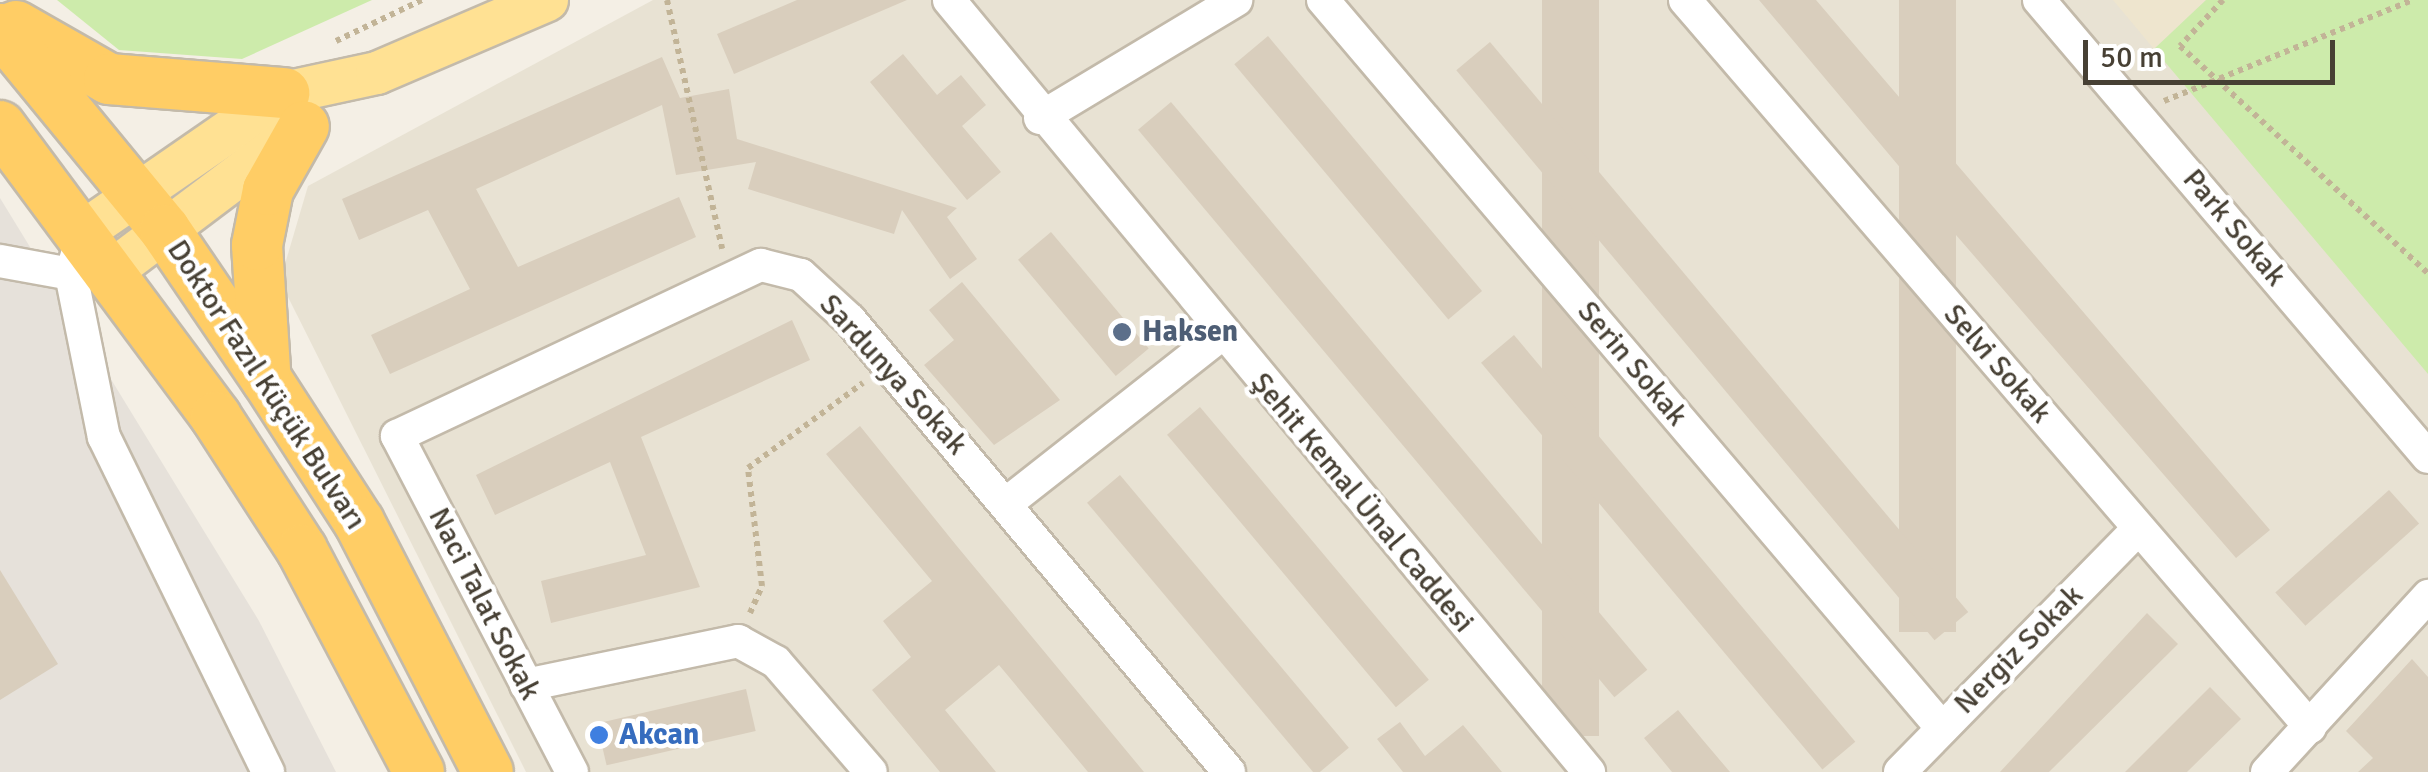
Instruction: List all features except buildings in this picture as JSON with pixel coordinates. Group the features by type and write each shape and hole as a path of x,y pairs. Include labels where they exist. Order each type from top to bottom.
{"highway":[{"path":"0,14 109,79 294,109 268,190 257,245 254,314 267,380"},
{"name":"Doktor Fazıl Küçük Bulvarı","path":"0,28 150,211 267,380 358,522 488,772"},
{"name":"Doktor Fazıl Küçük Bulvarı","path":"0,126 90,258 302,550 419,772"}],"main road":[{"path":"90,258 294,109 548,0"}],"street":[{"name":"Şehit Kemal Ünal Caddesi","path":"950,0 1040,118 1589,772"},
{"path":"1040,118 1236,0"},
{"name":"Serin Sokak","path":"1323,0 1942,728"},
{"name":"Selvi Sokak","path":"1685,0 2310,727"},
{"name":"Park Sokak","path":"2039,0 2428,457"},
{"path":"0,261 90,258 104,437 268,772"},
{"name":"Sardunya Sokak","path":"397,436 727,274 761,265 801,274 888,364 1229,772"},
{"path":"1007,503 1222,334"},
{"name":"Naci Talat Sokak","path":"397,436 572,772"},
{"name":"Nergiz Sokak","path":"1900,772 2138,529"},
{"path":"2267,772 2428,596"},
{"path":"526,684 738,640 776,662 871,772"}],"path":[{"path":"668,0 727,274"},
{"path":"2223,0 2180,46 2428,273"},
{"path":"2135,112 2414,0"},
{"path":"738,640 762,586 748,468 888,364"}],"shaded area":[{"path":"653,0 2428,0 2428,772 526,772 280,281 308,186"},
{"path":"2113,0 2206,0 2154,49"},
{"path":"0,198 259,621 336,772 0,772"}],"green space":[{"path":"57,0 372,0 242,59 119,50"},
{"path":"2206,0 2428,0 2428,374 2154,49"}],"place":[{"name":"Haksen","path":"1122,332"},
{"name":"Akcan","path":"599,735"}]}
